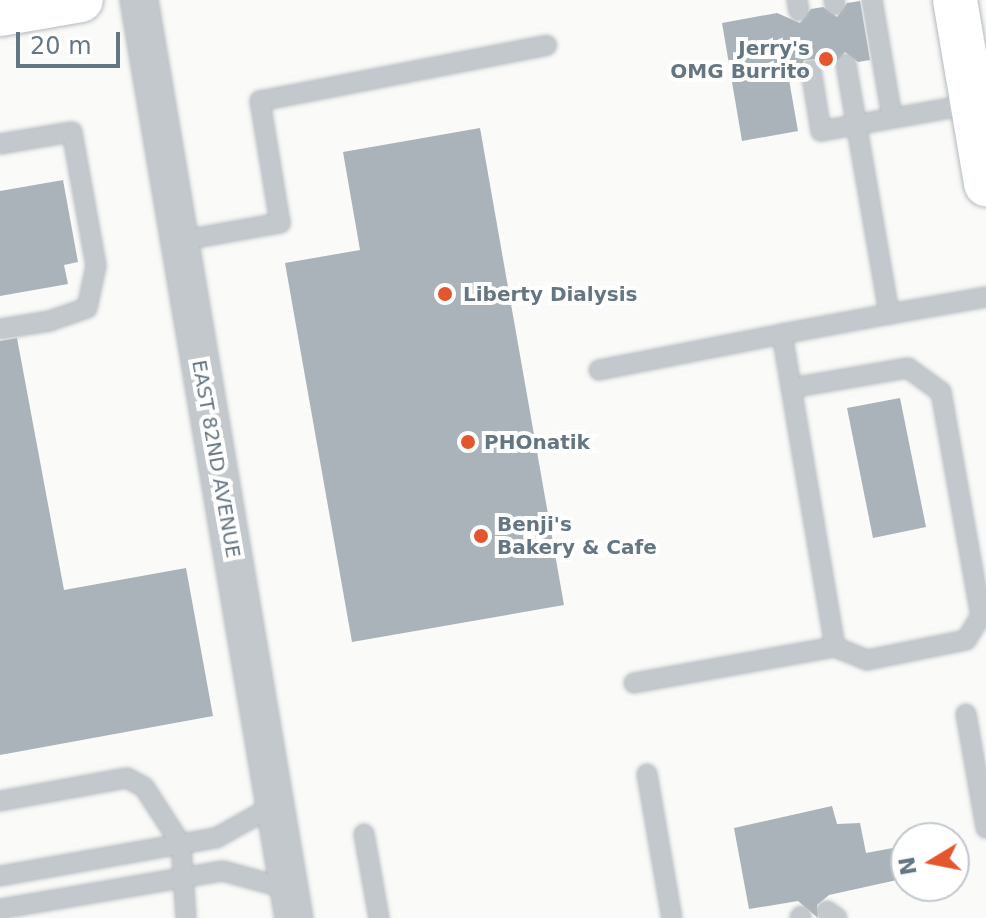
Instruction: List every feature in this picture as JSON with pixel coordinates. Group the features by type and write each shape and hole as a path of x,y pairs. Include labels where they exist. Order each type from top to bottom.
{"main road":[{"path":"0,14 81,0"},
{"path":"955,0 986,184"}],"street":[{"name":"EAST 82ND AVENUE","path":"139,0 292,904"}],"lane":[{"path":"872,0 892,117"},
{"path":"179,241 280,223 260,101 547,45"},
{"path":"846,64 889,314"},
{"path":"811,70 821,131 973,104"},
{"path":"0,144 72,132 96,266 87,308 50,321 0,329"},
{"path":"599,370 986,297"},
{"path":"782,334 835,647"},
{"path":"634,683 835,647 867,660 966,640 981,616 941,392 908,368 791,388"},
{"path":"966,714 986,828"},
{"path":"647,774 672,918"},
{"path":"0,801 127,778 144,787 181,844 187,877 186,918"},
{"path":"0,876 216,838 275,805"},
{"path":"364,834 379,918"},
{"path":"0,909 223,871 292,904"}],"building":[{"path":"860,1 870,60 858,62 845,52 834,66 823,68 816,59 804,60 799,72 788,74 798,131 742,141 722,23 777,13 800,23 811,9 823,7 837,17 847,3"},
{"path":"480,128 564,605 352,642 285,263 360,250 343,152"},
{"path":"63,180 78,262 64,265 68,284 0,296 0,191"},
{"path":"17,338 64,590 186,568 213,716 0,755 0,341"},
{"path":"900,398 926,527 873,538 847,408"},
{"path":"832,806 837,824 860,823 866,853 890,849 890,882 829,895 817,905 818,918 798,901 749,909 734,828"}],"place":[{"name":"Jerry's OMG Burrito","path":"826,59"},
{"name":"Liberty Dialysis","path":"445,294"},
{"name":"PHOnatik","path":"468,442"},
{"name":"Benji's Bakery & Cafe","path":"481,536"}]}
